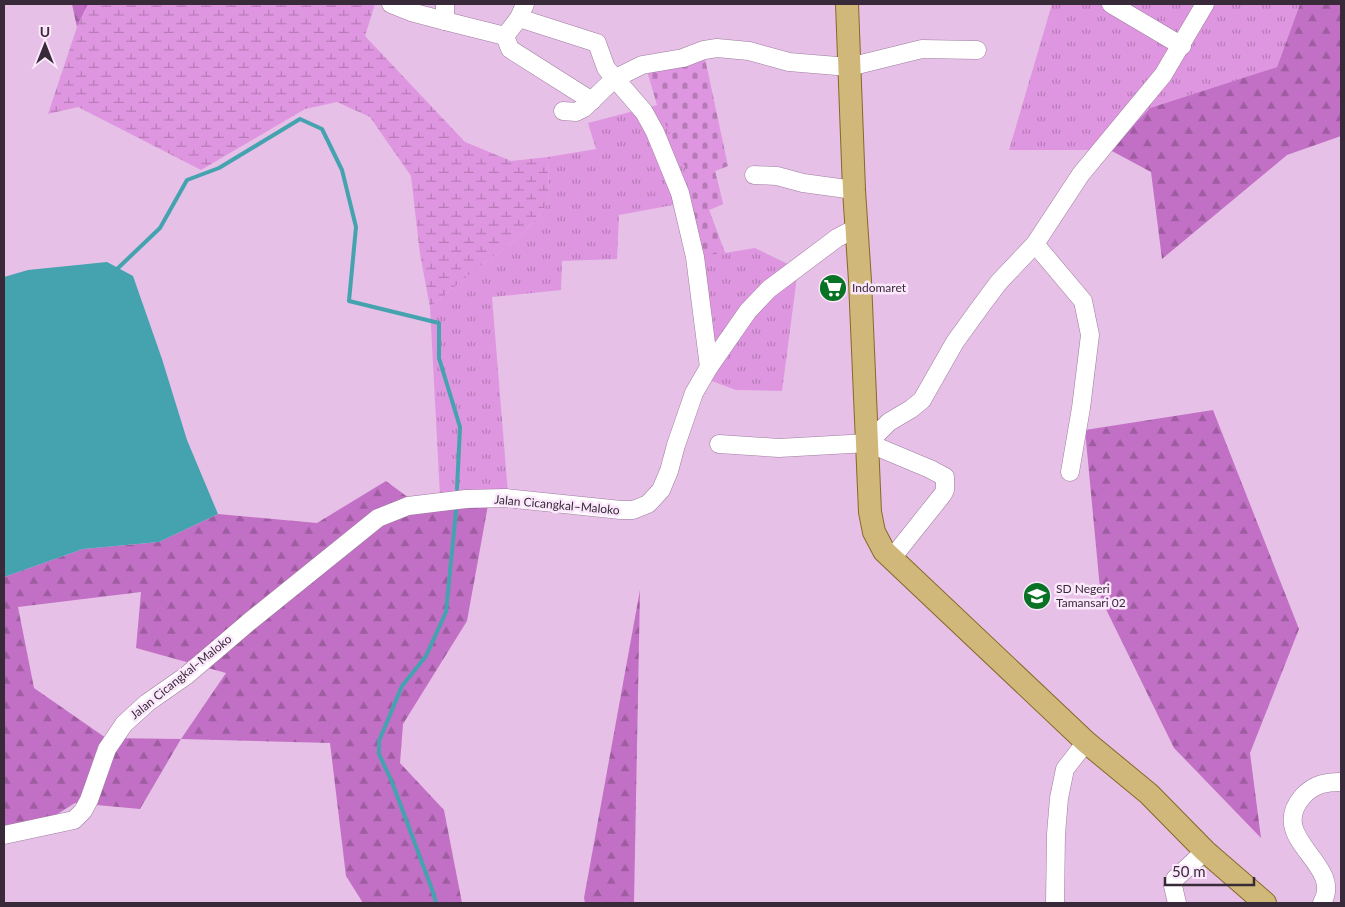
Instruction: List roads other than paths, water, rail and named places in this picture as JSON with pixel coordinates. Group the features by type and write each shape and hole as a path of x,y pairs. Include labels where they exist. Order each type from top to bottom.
{"main road":[{"path":"848,4 854,190 872,525 878,542 884,551 919,586 1086,742 1149,794 1205,850 1265,903"}],"street":[{"path":"392,4 411,12 445,12 505,36 510,49 592,101"},
{"path":"1111,4 1182,46"},
{"path":"868,444 889,422 922,400 955,342 981,306 999,282 1035,244 1081,174 1163,75 1182,46 1205,4"},
{"path":"505,36 522,11 597,43 606,68 644,112 655,132 680,193 695,257 709,367"},
{"path":"563,111 576,112 584,108 614,79 642,65 683,58 704,50 716,48 749,51 789,62 849,67 922,49 977,50"},
{"path":"754,175 777,176 803,183 854,190"},
{"name":"Jalan Cicangkal–Maloko","path":"4,835 74,820 83,811 89,800 107,749 124,724 147,703 187,675 249,622 378,518 414,505 466,499 506,498 621,510 633,510 648,504 661,490 669,471 694,393 709,367 748,312 769,289 837,238 856,228"},
{"path":"1035,244 1083,301 1090,334 1081,408 1070,472"},
{"path":"719,444 779,448 868,444 945,477 945,490 943,494 892,558"},
{"path":"1055,903 1056,834 1059,798 1065,769 1086,742"},
{"path":"1322,903 1326,896 1327,881 1321,868 1301,844 1294,830 1294,815 1298,802 1309,789 1325,782 1341,782"},
{"path":"1177,903 1173,886 1175,879 1205,850"}],"waterway":[{"path":"116,270 160,228 187,180 219,168 300,119 322,129 342,170 356,227 349,301 439,323 439,358 460,427 457,489"},
{"path":"436,903 392,782 379,754 379,741 402,686 426,656 446,612 456,511"}],"place":[{"name":"Indomaret","path":"833,288"},
{"name":"SD Negeri Tamansari 02","path":"1037,596"}]}
